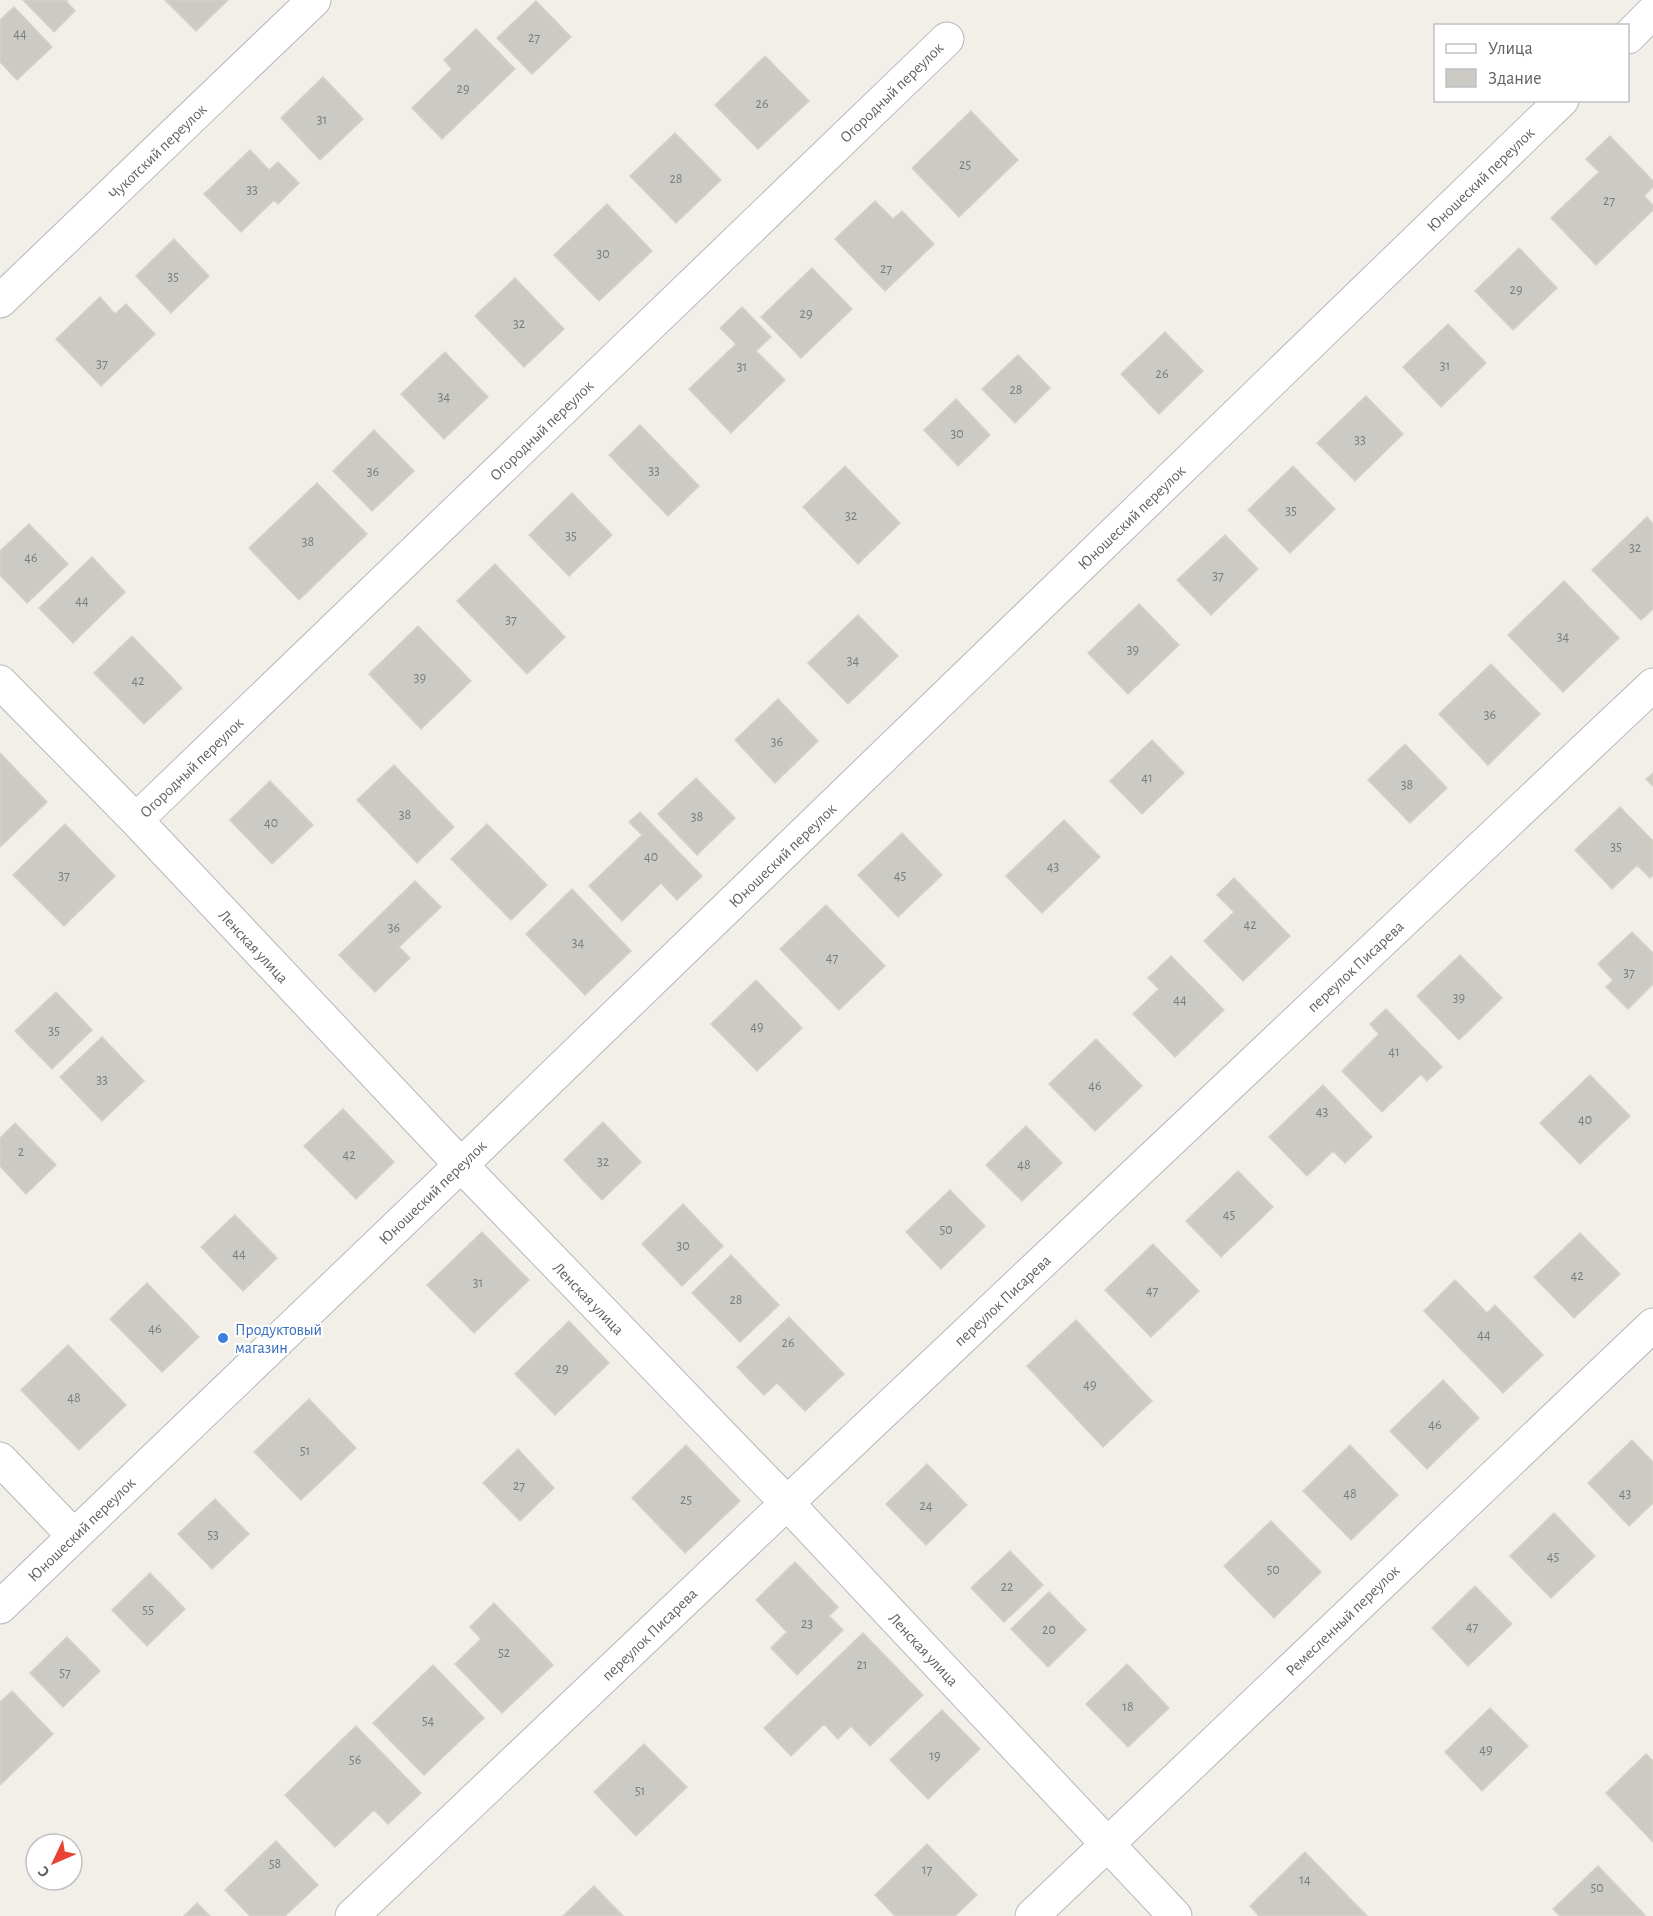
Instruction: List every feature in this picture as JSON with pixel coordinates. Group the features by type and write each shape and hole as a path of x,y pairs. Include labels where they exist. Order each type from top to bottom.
{"street":[{"name":"Чукотский переулок","path":"0,301 314,0"},
{"path":"1629,36 1653,12"},
{"name":"Огородный переулок","path":"136,820 947,39"},
{"name":"Юношеский переулок","path":"0,1607 461,1165 1560,102"},
{"name":"Ленская улица","path":"0,682 136,820 461,1165 787,1503 1175,1916"},
{"name":"переулок Писарева","path":"352,1916 1653,685"},
{"name":"Ремесленный переулок","path":"1032,1916 1653,1325"},
{"path":"0,1459 74,1536"}],"building":[{"path":"23,0 68,0 66,1 75,11 54,32"},
{"path":"165,0 228,0 196,31"},
{"path":"536,1 571,37 532,74 497,38"},
{"path":"14,7 52,47 17,80 0,62 0,20"},
{"path":"476,29 515,69 442,139 412,108 452,69 444,60"},
{"path":"765,56 809,101 758,149 715,105"},
{"path":"323,77 363,119 320,160 281,118"},
{"path":"971,111 1018,160 959,217 912,168"},
{"path":"675,133 721,180 676,223 630,176"},
{"path":"1610,136 1653,181 1653,187 1644,196 1653,205 1653,210 1596,265 1551,218 1599,172 1586,159"},
{"path":"250,150 269,170 278,162 299,183 278,204 274,200 241,232 204,194"},
{"path":"875,201 893,219 902,211 934,244 885,291 835,239"},
{"path":"607,204 652,251 599,301 554,255"},
{"path":"174,239 209,276 171,313 136,276"},
{"path":"1519,248 1557,288 1513,330 1475,291"},
{"path":"812,268 852,309 801,358 761,317"},
{"path":"515,278 564,329 524,367 475,316"},
{"path":"100,297 115,314 126,304 155,334 101,386 56,339"},
{"path":"742,307 771,337 756,351 785,380 731,433 689,389 736,344 720,328"},
{"path":"1448,324 1486,363 1441,407 1403,367"},
{"path":"1165,332 1203,371 1159,414 1121,374"},
{"path":"445,352 488,397 444,439 401,394"},
{"path":"1018,355 1050,388 1015,423 982,389"},
{"path":"1366,396 1403,434 1355,481 1317,443"},
{"path":"956,399 990,435 958,466 924,430"},
{"path":"640,425 699,486 668,516 609,455"},
{"path":"374,430 414,471 372,511 333,471"},
{"path":"845,466 900,523 858,564 803,507"},
{"path":"1293,466 1335,509 1290,553 1248,510"},
{"path":"317,483 367,534 299,600 249,548"},
{"path":"572,493 612,535 569,576 529,535"},
{"path":"1647,517 1653,524 1653,609 1641,620 1592,570"},
{"path":"29,524 68,564 27,603 0,575 0,551"},
{"path":"1225,535 1258,569 1211,615 1177,580"},
{"path":"92,557 125,592 73,643 39,608"},
{"path":"495,564 565,637 527,674 457,601"},
{"path":"1564,581 1619,638 1563,692 1508,635"},
{"path":"1139,604 1179,645 1128,694 1088,653"},
{"path":"858,615 898,656 848,704 808,663"},
{"path":"418,626 471,681 421,729 369,674"},
{"path":"132,636 182,688 144,724 94,673"},
{"path":"1491,664 1540,714 1488,765 1439,714"},
{"path":"778,699 818,741 775,783 735,740"},
{"path":"1152,740 1184,773 1142,814 1110,781"},
{"path":"1405,744 1447,788 1410,823 1368,780"},
{"path":"0,753 47,802 0,847"},
{"path":"394,765 454,827 417,863 357,800"},
{"path":"1653,773 1653,786 1646,779"},
{"path":"696,778 735,818 697,855 658,814"},
{"path":"270,781 313,825 272,864 230,820"},
{"path":"1620,807 1653,841 1653,875 1650,878 1637,865 1612,889 1575,850"},
{"path":"640,812 702,876 677,900 661,883 622,921 589,886 642,835 629,822"},
{"path":"1064,820 1100,857 1042,913 1006,876"},
{"path":"65,824 115,876 64,926 13,875"},
{"path":"487,824 547,885 511,920 451,859"},
{"path":"902,833 942,875 898,917 858,875"},
{"path":"1234,878 1290,936 1243,981 1204,941 1234,912 1217,895"},
{"path":"415,881 441,907 399,947 410,958 375,992 339,955"},
{"path":"572,889 631,951 585,995 526,934"},
{"path":"826,905 885,966 839,1010 780,949"},
{"path":"1632,932 1653,953 1653,984 1628,1009 1606,987 1613,980 1598,964"},
{"path":"1460,955 1502,998 1459,1040 1417,996"},
{"path":"1171,956 1224,1010 1175,1057 1133,1014 1159,989 1148,978"},
{"path":"756,980 802,1028 757,1071 711,1024"},
{"path":"56,992 92,1030 52,1069 15,1031"},
{"path":"1386,1009 1442,1067 1427,1081 1421,1074 1382,1112 1342,1071 1379,1034 1370,1024"},
{"path":"102,1037 144,1081 102,1121 60,1077"},
{"path":"1096,1039 1142,1086 1095,1131 1049,1084"},
{"path":"1590,1075 1630,1116 1580,1164 1540,1123"},
{"path":"1323,1085 1372,1137 1345,1163 1333,1151 1307,1176 1269,1137"},
{"path":"343,1109 394,1162 356,1199 304,1146"},
{"path":"603,1122 641,1162 602,1200 564,1160"},
{"path":"15,1123 56,1165 26,1194 0,1166 0,1138"},
{"path":"1026,1126 1062,1163 1022,1201 986,1165"},
{"path":"1238,1171 1273,1207 1221,1257 1186,1221"},
{"path":"950,1190 985,1226 941,1269 906,1232"},
{"path":"683,1204 723,1246 682,1286 642,1244"},
{"path":"235,1215 277,1258 243,1291 201,1247"},
{"path":"482,1232 529,1280 474,1333 427,1285"},
{"path":"1580,1233 1620,1274 1574,1318 1534,1277"},
{"path":"1153,1244 1199,1291 1151,1337 1105,1290"},
{"path":"731,1255 779,1305 740,1342 692,1293"},
{"path":"1455,1280 1487,1313 1495,1305 1543,1355 1503,1393 1424,1311"},
{"path":"147,1283 199,1337 162,1372 110,1319"},
{"path":"789,1317 844,1374 805,1411 777,1383 764,1395 737,1367"},
{"path":"1076,1320 1152,1401 1103,1447 1027,1366"},
{"path":"569,1321 609,1363 555,1415 515,1374"},
{"path":"68,1345 126,1405 79,1450 21,1390"},
{"path":"1443,1380 1479,1418 1427,1469 1390,1431"},
{"path":"309,1399 356,1448 301,1500 254,1452"},
{"path":"1632,1440 1653,1462 1653,1503 1629,1526 1588,1483"},
{"path":"686,1445 740,1501 685,1553 632,1498"},
{"path":"1350,1445 1398,1495 1351,1540 1303,1491"},
{"path":"518,1449 554,1488 520,1521 483,1483"},
{"path":"927,1464 967,1505 926,1545 886,1504"},
{"path":"215,1499 249,1534 212,1569 178,1534"},
{"path":"1554,1513 1595,1556 1551,1598 1510,1556"},
{"path":"1271,1521 1321,1572 1274,1618 1224,1566"},
{"path":"1010,1551 1043,1585 1004,1622 971,1588"},
{"path":"795,1562 838,1607 829,1616 843,1630 797,1675 771,1648 787,1632 756,1600"},
{"path":"150,1573 185,1609 147,1646 112,1610"},
{"path":"1475,1586 1512,1624 1468,1666 1432,1628"},
{"path":"1049,1592 1086,1630 1048,1667 1011,1629"},
{"path":"494,1603 553,1665 502,1713 455,1664 481,1639 470,1627"},
{"path":"863,1633 923,1695 870,1746 851,1726 838,1739 824,1724 791,1756 764,1728"},
{"path":"67,1637 100,1671 63,1707 30,1673"},
{"path":"1127,1664 1169,1708 1128,1747 1086,1704"},
{"path":"433,1665 484,1718 424,1775 373,1723"},
{"path":"12,1691 53,1734 0,1785 0,1702"},
{"path":"1490,1708 1528,1746 1482,1791 1445,1752"},
{"path":"942,1710 980,1749 928,1799 890,1760"},
{"path":"356,1726 421,1793 388,1824 374,1810 335,1847 285,1795"},
{"path":"644,1744 687,1787 636,1836 594,1792"},
{"path":"1646,1754 1653,1761 1653,1842 1606,1793"},
{"path":"276,1841 318,1885 285,1916 250,1916 225,1890"},
{"path":"927,1844 977,1895 955,1916 895,1916 875,1895"},
{"path":"1305,1852 1367,1916 1259,1916 1250,1906"},
{"path":"1598,1866 1644,1916 1560,1916 1553,1909"},
{"path":"594,1886 623,1916 563,1916"},
{"path":"197,1903 210,1916 184,1916"}],"place":[{"name":"Продуктовый магазин","path":"223,1338"}]}
